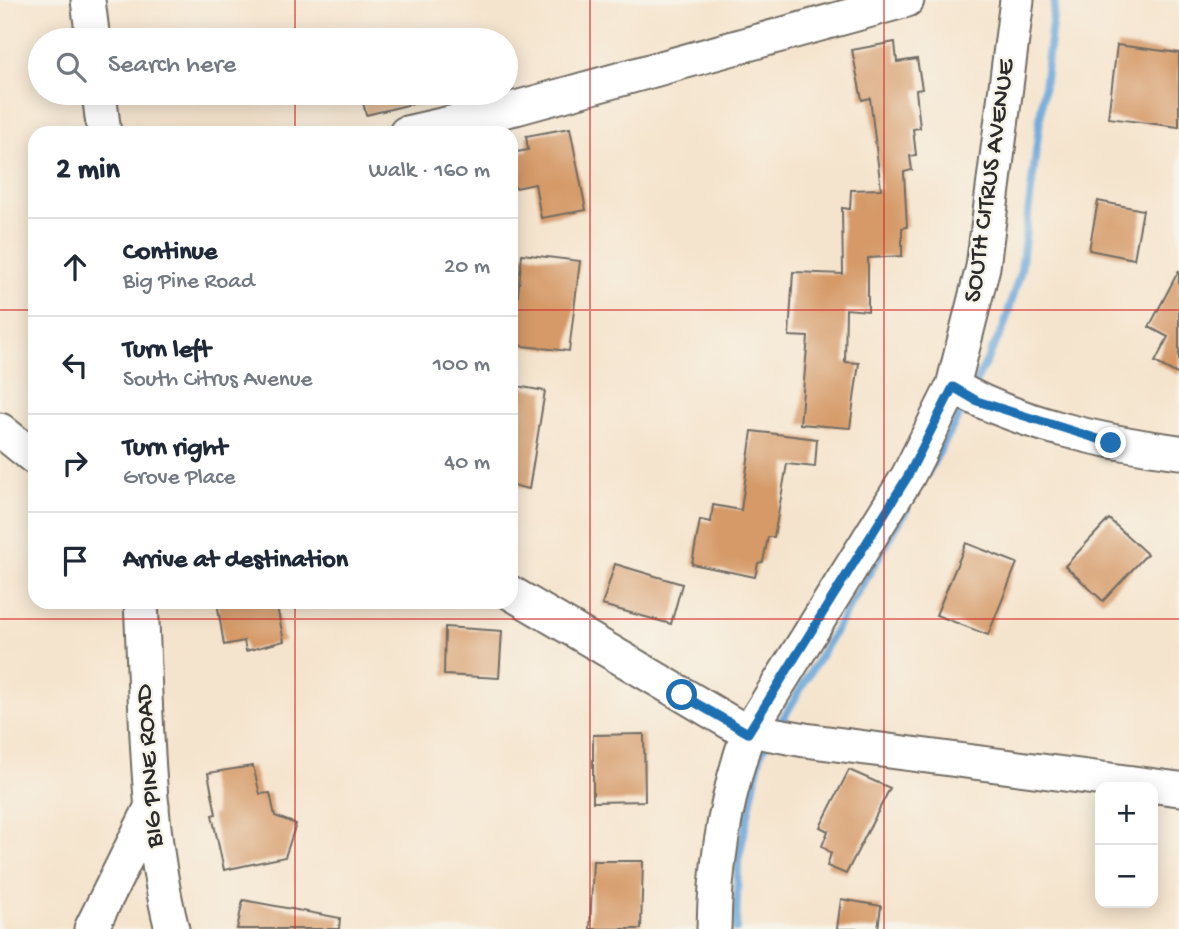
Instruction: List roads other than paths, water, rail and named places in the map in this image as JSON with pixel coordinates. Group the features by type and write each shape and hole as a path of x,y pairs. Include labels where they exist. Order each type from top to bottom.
{"street":[{"path":"88,0 92,28"},
{"path":"437,126 516,108 906,0"},
{"name":"SOUTH CITRUS AVENUE","path":"714,929 715,875 735,772 749,732 908,476 953,387 983,267 1017,0"},
{"path":"100,105 103,126"},
{"path":"953,387 977,401 1111,443 1179,452"},
{"path":"0,430 28,452"},
{"path":"518,597 749,732 1179,789"},
{"name":"BIG PINE ROAD","path":"141,609 152,806 161,885 172,929"},
{"path":"91,929 152,806"}],"waterway":[{"path":"973,387 1003,329 1021,270 1055,0"},
{"path":"927,474 966,402"},
{"path":"778,727 907,509"},
{"path":"736,929 738,861 761,752 769,741"}]}
